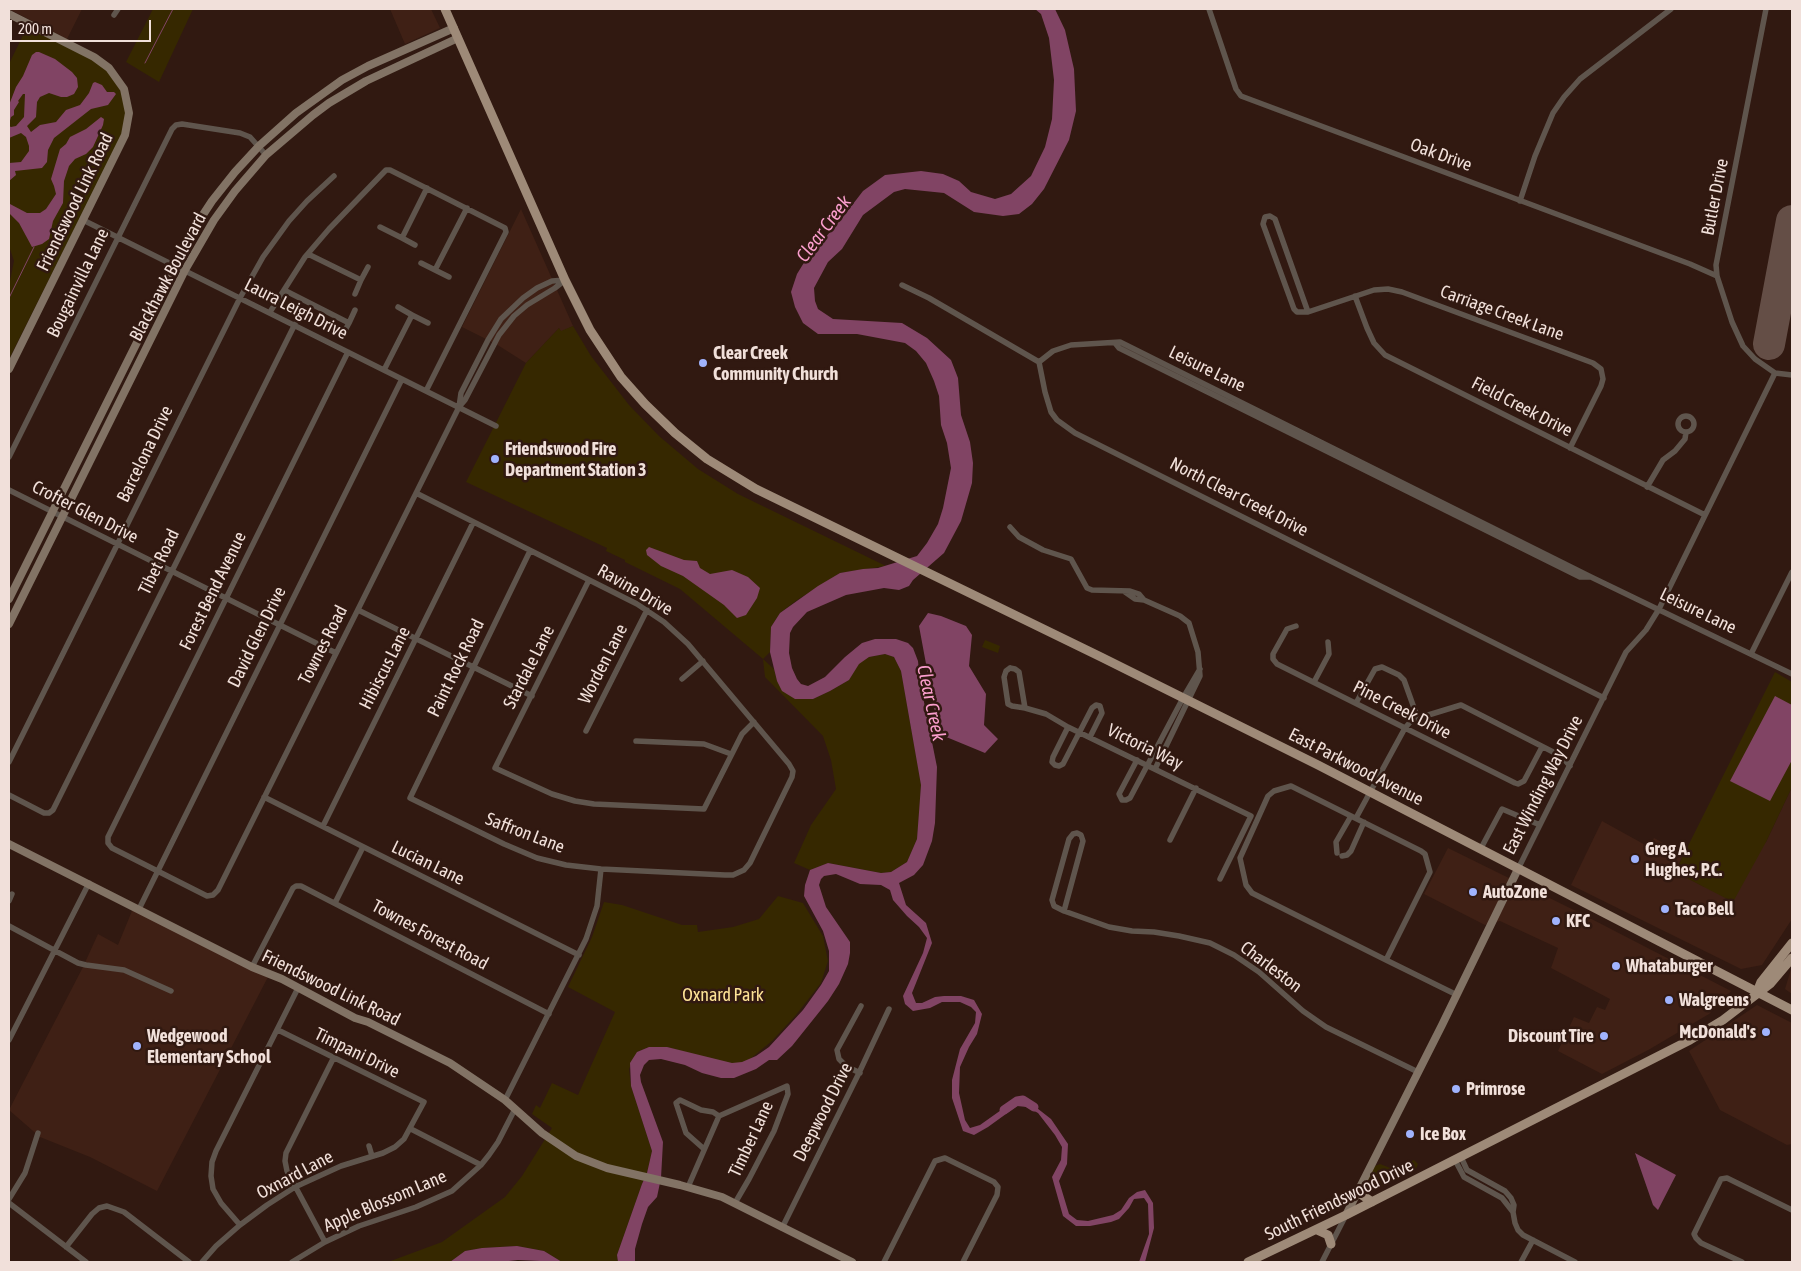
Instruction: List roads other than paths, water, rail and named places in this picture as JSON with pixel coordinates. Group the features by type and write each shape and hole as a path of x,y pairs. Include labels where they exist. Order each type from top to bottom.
{"main road":[{"name":"East Parkwood Avenue","path":"445,9 583,318 613,365 645,404 675,434 707,459 756,489 1186,699 1792,1010"},
{"name":"Friendswood Link Road","path":"9,14 94,57 109,68 124,89 129,112 125,135 9,369"},
{"name":"Blackhawk Boulevard","path":"9,599 193,230 212,201 259,146 296,113 368,66 454,28"},
{"name":"Blackhawk Boulevard","path":"9,624 185,270 219,212 234,191 266,154 313,114 329,103 364,82 458,38"},
{"path":"401,50 406,62"},
{"path":"323,94 329,103"},
{"path":"119,378 129,384"},
{"path":"90,436 100,441"},
{"path":"20,575 31,580"},
{"name":"Friendswood Link Road","path":"9,844 252,967 282,979 355,1018 368,1022 450,1063 505,1100 564,1149 576,1156 596,1164 684,1186 735,1203 852,1262"},
{"name":"East Winding Way Drive","path":"1346,1216 1518,869"},
{"name":"South Friendswood Drive","path":"1757,992 1761,982 1792,943"},
{"name":"South Friendswood Drive","path":"1248,1262 1346,1216 1690,1040 1723,1020 1757,992 1770,984 1792,958"},
{"path":"1360,1188 1362,1196 1372,1202"},
{"path":"1317,1230 1328,1235 1331,1244"}],"street":[{"path":"114,15 118,9"},
{"name":"Oak Drive","path":"1209,9 1236,89 1241,96 1690,264 1717,276"},
{"path":"1520,201 1535,156 1553,114 1564,97 1580,79 1671,9"},
{"name":"Butler Drive","path":"1766,9 1716,265 1717,276 1732,322 1743,346 1755,359 1775,373"},
{"name":"Bougainvilla Lane","path":"9,457 172,129 176,125 187,124 240,133 250,137 259,146"},
{"path":"259,146 266,154"},
{"path":"270,312 308,254 329,229 386,170 390,170 467,208 505,228 506,232 426,391"},
{"name":"Barcelona Drive","path":"9,762 240,298 264,257 289,221 334,176"},
{"path":"402,238 427,188"},
{"path":"434,270 467,208"},
{"path":"1270,216 1274,219 1308,312 1302,313 1294,309 1263,224 1265,217 1270,216"},
{"name":"Laura Leigh Drive","path":"82,220 295,324 496,426"},
{"path":"380,227 416,245"},
{"path":"308,254 361,280"},
{"path":"421,263 449,277"},
{"path":"355,294 368,267"},
{"name":"Townes Road","path":"158,872 207,896 213,895 218,890 459,407 461,393 488,340 501,319 523,298 537,288 552,281 565,280"},
{"path":"902,285 929,298 1039,362"},
{"name":"Carriage Creek Lane","path":"1308,312 1381,289 1402,292 1593,363 1601,369 1601,386 1570,448"},
{"path":"284,290 349,323"},
{"name":"Field Creek Drive","path":"1355,296 1366,328 1374,343 1385,355 1705,515"},
{"path":"398,307 428,323"},
{"path":"342,336 355,310"},
{"path":"384,370 412,315"},
{"name":"Tibet Road","path":"9,795 44,813 49,813 57,801 295,324"},
{"name":"Leisure Lane","path":"1039,362 1053,350 1071,345 1115,343 1119,348 1283,426 1580,577 1591,577 1659,608 1792,674"},
{"name":"Forest Bend Avenue","path":"158,872 112,848 108,843 108,837 348,352"},
{"name":"North Clear Creek Drive","path":"1039,362 1051,412 1057,420 1075,433 1604,698"},
{"path":"1775,373 1792,374"},
{"name":"East Winding Way Drive","path":"1518,869 1626,652 1646,630 1659,608 1775,373"},
{"name":"David Glen Drive","path":"139,909 402,379"},
{"path":"1647,486 1663,460 1685,440 1686,432"},
{"name":"Crofter Glen Drive","path":"9,490 336,653"},
{"name":"Ravine Drive","path":"416,493 646,610 680,636 703,661 793,771"},
{"name":"Hibiscus Lane","path":"323,826 473,523"},
{"path":"1010,527 1019,537 1043,550 1071,559 1087,588 1092,590 1130,591 1139,594 1144,600 1186,619 1193,636 1200,669 1155,769"},
{"name":"Paint Rock Road","path":"410,798 530,551"},
{"path":"1752,654 1792,572"},
{"name":"Stardale Lane","path":"589,580 495,768 552,794 575,801 614,805 704,809 731,754"},
{"path":"358,610 532,696"},
{"name":"Worden Lane","path":"586,731 646,610"},
{"name":"Pine Creek Drive","path":"1296,626 1287,629 1273,654 1273,659 1277,664 1518,784 1526,778 1542,747"},
{"path":"1314,682 1329,654 1328,642"},
{"path":"682,679 703,661"},
{"path":"1356,703 1375,670 1382,667 1402,677 1418,719"},
{"name":"Victoria Way","path":"1025,708 1019,672 1015,669 1007,669 1004,677 1008,704 1046,714 1068,727 1251,816 1220,878"},
{"path":"1137,760 1119,794 1122,800 1130,798 1186,699"},
{"path":"1068,727 1053,757 1052,762 1055,766 1063,764 1092,708 1096,705 1100,706 1102,713 1090,737"},
{"path":"1364,822 1351,851 1347,855 1339,854 1336,842 1370,792 1405,728 1412,720 1461,705 1561,756 1570,766"},
{"path":"636,741 704,744 731,754 742,734 754,722"},
{"path":"1561,756 1575,756"},
{"name":"Saffron Lane","path":"410,798 504,844 537,858 566,865 601,869 733,875 744,870 754,855 792,777 793,771"},
{"path":"1386,960 1430,872 1425,854 1291,786 1274,791 1268,796 1240,858 1246,885 1252,893 1386,960 1457,995"},
{"path":"1170,840 1196,788"},
{"name":"Lucian Lane","path":"264,797 579,955"},
{"path":"1480,850 1502,809 1540,825"},
{"path":"1077,833 1081,835 1083,841 1064,911 1054,906 1052,900 1069,839 1073,834 1077,833"},
{"path":"335,903 363,847"},
{"path":"505,1100 579,955 597,906 601,869"},
{"path":"9,1040 89,883"},
{"name":"Townes Forest Road","path":"252,967 293,888 301,886 548,1014"},
{"path":"9,902 12,894"},
{"name":"Charleston","path":"1064,911 1109,927 1170,934 1210,943 1234,955 1259,972 1304,1011 1326,1027 1418,1072"},
{"path":"9,926 86,965 131,972 171,991"},
{"path":"240,1225 221,1203 214,1189 211,1176 212,1162 298,988"},
{"path":"860,1073 846,1066 840,1059 837,1050 861,1006"},
{"name":"Deepwood Drive","path":"782,1228 860,1073 889,1009"},
{"name":"Timpani Drive","path":"278,1030 333,1059 424,1102"},
{"path":"325,1242 287,1171 285,1161 286,1153 333,1059"},
{"name":"Timber Lane","path":"719,1116 786,1086 788,1094 774,1130 735,1203"},
{"path":"684,1186 704,1148 719,1116 680,1100 676,1103 686,1132 704,1148"},
{"name":"Oxnard Lane","path":"202,1262 240,1225 296,1187 334,1169 396,1147 411,1129 424,1102"},
{"name":"Apple Blossom Lane","path":"292,1262 325,1242 358,1226 437,1199 452,1191 481,1165 498,1142 515,1109"},
{"path":"411,1129 481,1165"},
{"path":"9,1199 25,1173 38,1133"},
{"path":"368,1146 372,1156"},
{"path":"884,1262 926,1178 935,1161 939,1158 945,1158 966,1167 994,1182 998,1187 997,1195 963,1262"},
{"path":"1458,1159 1468,1170 1505,1191 1512,1198 1515,1223 1518,1230 1575,1262"},
{"path":"1458,1159 1464,1177 1502,1198 1513,1212"},
{"path":"1742,1262 1701,1242 1694,1234 1721,1179 1727,1178 1792,1210"},
{"path":"1481,1187 1484,1180"},
{"path":"9,1204 86,1262"},
{"path":"66,1247 92,1214 100,1208 107,1206 124,1212 189,1262"},
{"path":"1322,1262 1346,1216"},
{"path":"1521,1262 1533,1240"}],"waterway":[{"path":"145,63 173,9"},
{"path":"9,298 34,247"},
{"path":"1004,1110 1017,1101 1023,1100 1034,1107"}],"place":[{"name":"Clear Creek Community Church","path":"703,363"},
{"name":"Friendswood Fire Department Station 3","path":"495,459"},
{"name":"Greg A. Hughes, P.C.","path":"1635,859"},
{"name":"AutoZone","path":"1473,892"},
{"name":"Taco Bell","path":"1665,909"},
{"name":"KFC","path":"1556,921"},
{"name":"Whataburger","path":"1616,966"},
{"name":"Walgreens","path":"1669,1000"},
{"name":"McDonald's","path":"1766,1032"},
{"name":"Discount Tire","path":"1604,1036"},
{"name":"Wedgewood Elementary School","path":"137,1046"},
{"name":"Primrose","path":"1456,1089"},
{"name":"Ice Box","path":"1410,1134"}],"water label":[{"name":"Clear Creek","path":"824,229"},
{"name":"Clear Creek","path":"931,703"}],"park label":[{"name":"Oxnard Park","path":"723,995"}]}
